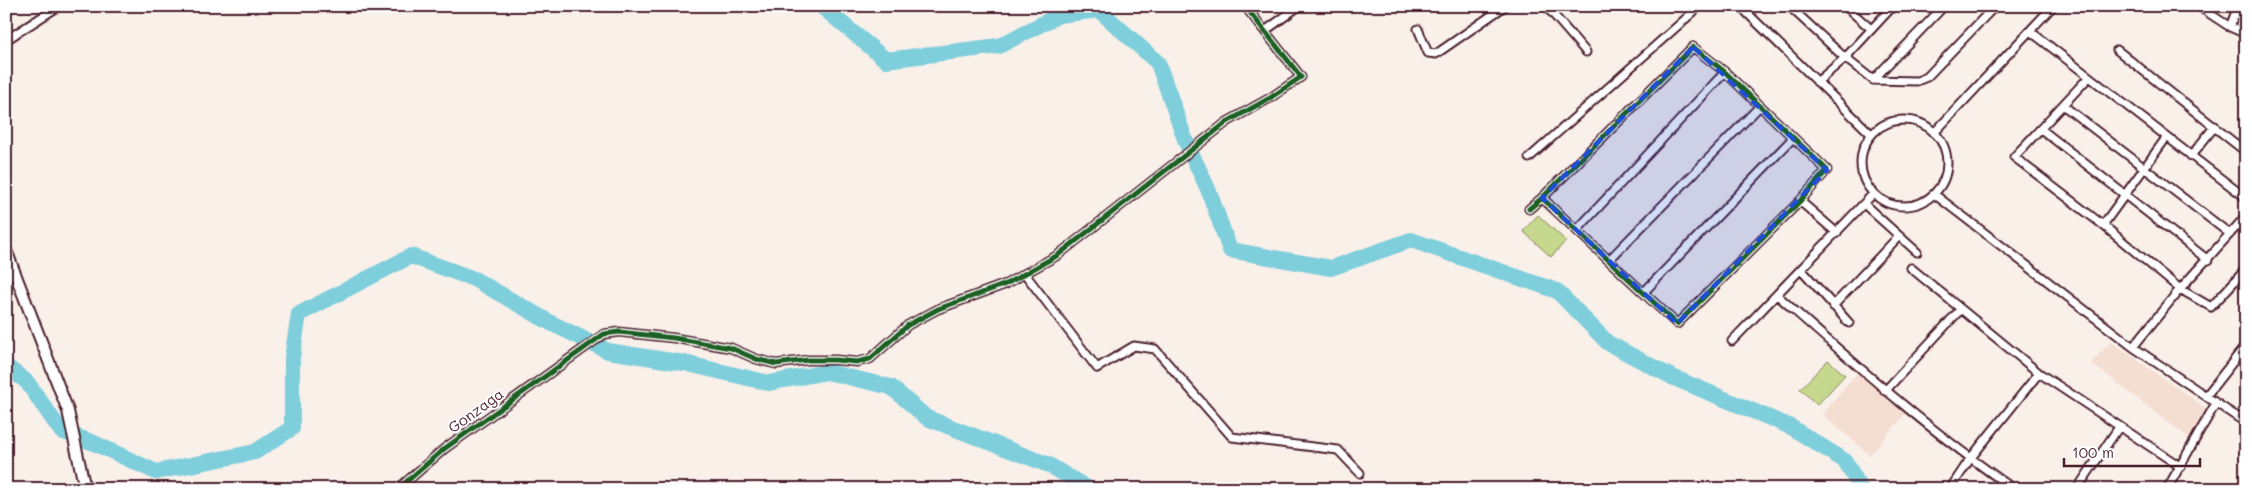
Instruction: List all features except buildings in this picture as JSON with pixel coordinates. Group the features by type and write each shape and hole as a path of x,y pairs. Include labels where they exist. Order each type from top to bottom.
{"street":[{"path":"6,40 59,6"},
{"path":"1245,6 1301,77 1270,98 1227,122 1058,255 1025,274 1097,368 1134,346 1155,349 1232,437 1338,450 1360,473"},
{"path":"1284,6 1289,13"},
{"path":"1265,31 1299,6"},
{"path":"1418,29 1428,53 1436,54 1505,6"},
{"path":"1546,6 1586,52"},
{"path":"1529,158 1700,6"},
{"path":"1740,6 1871,134"},
{"path":"1789,6 1845,58 1873,80 1917,80 1927,77 1995,6"},
{"path":"1845,6 1871,29"},
{"path":"1817,82 1845,58 1893,6"},
{"path":"1873,80 1944,6"},
{"path":"1934,132 2053,6"},
{"path":"2198,6 2230,27 2246,34"},
{"path":"2230,27 2238,6"},
{"path":"2030,30 2166,138 2246,198"},
{"path":"1529,209 1693,47 1725,72 1827,170 1800,201 1677,324 1542,198"},
{"path":"2117,50 2246,152"},
{"path":"1577,230 1725,72"},
{"path":"2089,78 2014,157 2103,225 2180,289 2211,307 2246,269"},
{"path":"1609,260 1760,106"},
{"path":"2064,106 2230,234"},
{"path":"1898,121 1912,121 1926,126 1934,132 1942,142 1947,156 1947,170 1944,181 1934,194 1923,202 1908,206 1889,204 1874,194 1865,182 1861,165 1864,148 1871,134 1885,125 1898,121"},
{"path":"2190,156 2215,126"},
{"path":"2041,129 2208,260"},
{"path":"1644,292 1793,138"},
{"path":"2103,225 2166,138"},
{"path":"1732,341 1874,194"},
{"path":"1934,194 2133,347 2246,424"},
{"path":"1800,201 1837,233"},
{"path":"1865,205 1917,252"},
{"path":"2133,347 2180,289 2246,216"},
{"path":"1833,306 1899,236"},
{"path":"6,250 68,411 85,489"},
{"path":"1911,268 1960,310 2039,372 2181,467"},
{"path":"1801,269 1849,324"},
{"name":"Gonzaga","path":"398,489 444,449 604,334 619,332 674,338 731,348 756,359 776,364 808,360 856,362 870,359 908,326 938,309 1006,284 1025,274"},
{"path":"1777,295 1885,391 1970,459 2014,489"},
{"path":"1885,391 1960,310"},
{"path":"2206,396 2246,345"},
{"path":"1950,489 1970,459 2039,372"},
{"path":"2167,489 2216,403"},
{"path":"2077,489 2119,427"}],"highlighted area":[{"path":"1693,47 1827,170 1677,324 1542,198"}],"shaded area":[{"path":"2111,342 2207,409 2189,438 2091,363"},
{"path":"1858,372 1906,413 1870,455 1822,414"}],"green space":[{"path":"1538,215 1566,241 1551,257 1523,231"},
{"path":"1828,360 1845,375 1817,405 1800,389"}],"waterway":[{"path":"821,6 886,60 999,46 1059,15 1099,10 1158,63 1186,142 1208,189 1230,250 1331,268 1411,240 1557,291 1608,343 1672,377 1791,427 1845,461 1861,489"},
{"path":"6,366 27,382 61,431 94,443 156,472 255,452 292,428 292,358 299,314 411,256 474,279 551,323 608,351 684,363 769,383 827,372 891,387 927,418 1049,465 1089,489"},
{"path":"1192,489 1200,489"}],"cycle path":[{"path":"398,489 444,449 604,334 619,332 674,338 731,348 756,359 776,364 808,360 857,362 870,359 908,325 938,309 1006,284 1058,255 1227,122 1270,98 1301,77 1245,6"},
{"path":"1529,209 1693,47 1725,72 1827,170 1800,201 1677,324 1542,198"}]}
